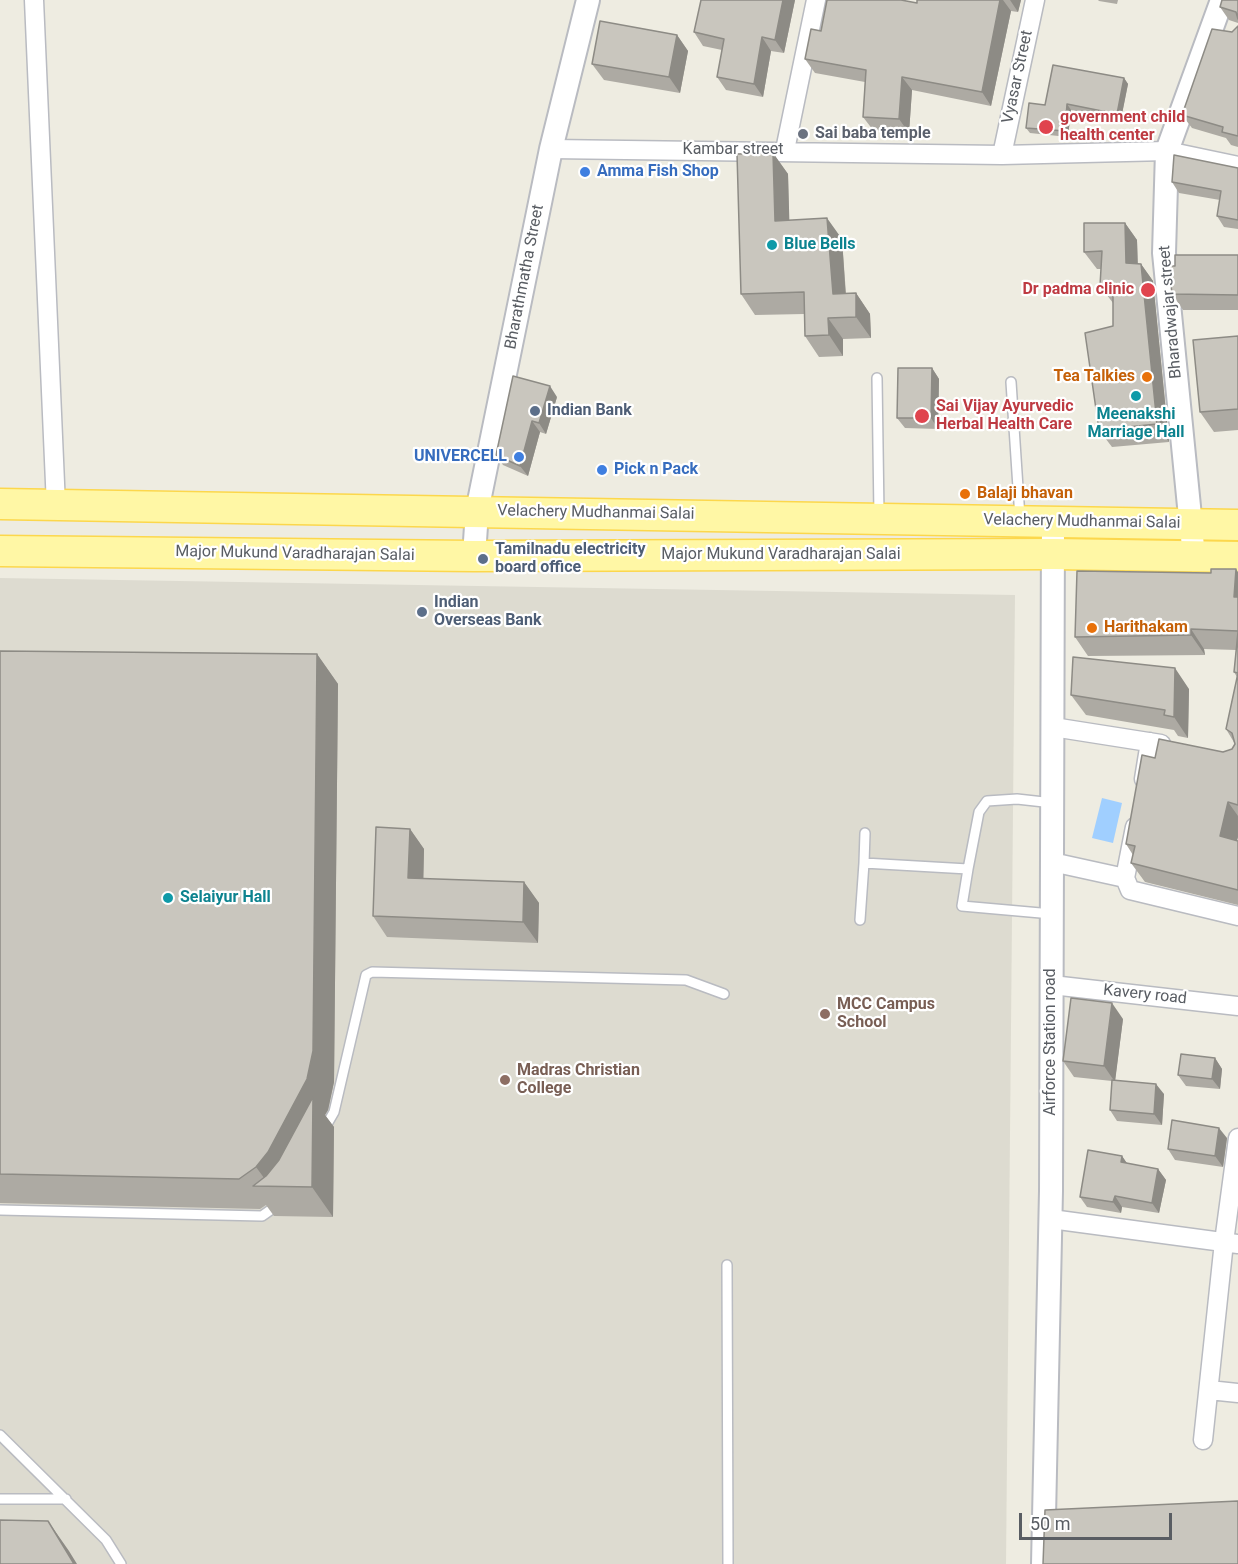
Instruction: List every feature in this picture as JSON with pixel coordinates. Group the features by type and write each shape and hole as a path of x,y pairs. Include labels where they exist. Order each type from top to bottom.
{"main road":[{"name":"Velachery Mudhanmai Salai","path":"0,504 1193,524"},
{"path":"1193,524 1238,525"},
{"name":"Major Mukund Varadharajan Salai","path":"0,551 474,556 1053,554 1238,557"}],"street":[{"path":"34,0 56,506"},
{"name":"Bharathmatha Street","path":"474,556 477,511 551,149 588,0"},
{"path":"785,150 816,0"},
{"name":"Vyasar Street","path":"1002,154 1035,0"},
{"name":"Bharadwajar street","path":"1194,556 1193,524 1164,253 1167,151 1221,30 1222,0"},
{"name":"Kambar street","path":"551,149 1002,154 1167,151 1238,166"},
{"name":"Airforce Station road","path":"1043,1564 1050,1219 1053,520"},
{"path":"1053,727 1183,749"},
{"path":"1150,742 1125,878 1130,890 1238,916"},
{"path":"1052,862 1125,878"},
{"name":"Kavery road","path":"1052,985 1238,1006"},
{"path":"1203,1440 1231,1243 1238,1138"},
{"path":"1050,1219 1231,1243"},
{"path":"1209,1390 1238,1393"}],"lane":[{"path":"877,378 879,518"},
{"path":"1011,382 1020,520"},
{"path":"1052,914 962,906 979,813 987,801 1017,799 1053,803"},
{"path":"860,920 865,833"},
{"path":"864,863 968,869"},
{"path":"319,1139 334,1112 366,975 372,972 686,980 724,994"},
{"path":"0,1210 262,1216 282,1202 288,1194"},
{"path":"728,1265 728,1564"},
{"path":"0,1435 106,1540 121,1564"},
{"path":"0,1498 66,1498"}],"shaded area":[{"name":"Madras Christian College","path":"0,578 1015,595 1006,1564 0,1564"}],"water":[{"path":"1102,798 1122,803 1113,843 1092,838"}],"building":[{"path":"701,0 783,0 775,40 762,37 754,84 717,77 724,39 694,32"},
{"path":"827,0 901,0 917,3 917,0 1000,0 982,92 902,77 899,119 863,117 866,70 805,59 811,29 821,31"},
{"path":"1222,0 1238,0 1238,19 1236,12 1220,7"},
{"path":"600,21 677,35 669,77 592,64"},
{"path":"1238,26 1238,136 1222,132 1223,127 1182,115 1212,29 1232,32"},
{"path":"1053,65 1124,78 1117,114 1067,104 1065,131 1026,128 1029,103 1045,105"},
{"path":"773,153 775,221 827,218 833,294 856,293 856,317 828,318 829,335 805,336 804,292 741,294 737,154"},
{"path":"1174,155 1238,168 1238,220 1217,216 1221,191 1172,182"},
{"path":"1084,223 1125,223 1126,263 1141,264 1157,424 1099,430 1085,333 1113,326 1113,286 1100,286 1102,251 1084,252"},
{"path":"1175,255 1238,255 1238,295 1172,294 1169,266 1175,266"},
{"path":"1238,336 1238,409 1200,412 1193,340"},
{"path":"898,368 932,368 931,418 897,418"},
{"path":"513,376 550,386 539,423 532,421 520,466 496,455"},
{"path":"1211,569 1236,569 1234,597 1238,597 1238,631 1191,629 1191,635 1075,637 1077,571 1211,573"},
{"path":"1238,632 1238,673 1234,672"},
{"name":"Selaiyur Hall","path":"0,651 317,654 313,1051 307,1079 268,1152 256,1167 239,1179 0,1174"},
{"path":"1073,657 1175,668 1174,717 1164,715 1165,710 1071,695"},
{"path":"1238,673 1238,805 1228,802 1220,836 1238,841 1238,890 1131,863 1135,846 1126,844 1142,755 1155,758 1159,739 1223,752 1232,749 1235,744 1232,733 1226,729"},
{"path":"376,827 410,829 408,878 524,882 523,922 373,916"},
{"path":"1071,998 1112,1003 1104,1066 1063,1061"},
{"path":"1181,1054 1215,1058 1212,1079 1178,1075"},
{"path":"1112,1080 1156,1084 1154,1114 1110,1110"},
{"path":"313,1097 312,1187 253,1186 266,1176 279,1160"},
{"path":"1172,1120 1219,1128 1215,1156 1168,1149"},
{"path":"1088,1150 1122,1156 1121,1162 1158,1169 1152,1203 1115,1196 1113,1202 1080,1197"},
{"path":"1238,1501 1238,1564 1043,1564 1045,1510"},
{"path":"0,1520 48,1521 74,1564 0,1564"}],"place":[{"name":"government child health center","path":"1046,127"},
{"name":"Sai baba temple","path":"803,134"},
{"name":"Amma Fish Shop","path":"585,172"},
{"name":"Blue Bells","path":"772,245"},
{"name":"Dr padma clinic","path":"1148,290"},
{"name":"Tea Talkies","path":"1147,377"},
{"name":"Meenakshi Marriage Hall","path":"1136,396"},
{"name":"Indian Bank","path":"535,411"},
{"name":"Sai Vijay Ayurvedic Herbal Health Care","path":"922,416"},
{"name":"UNIVERCELL","path":"519,457"},
{"name":"Pick n Pack","path":"602,470"},
{"name":"Balaji bhavan","path":"965,494"},
{"name":"Tamilnadu electricity board office","path":"483,559"},
{"name":"Indian Overseas Bank","path":"422,612"},
{"name":"Harithakam","path":"1092,628"},
{"name":"Selaiyur Hall","path":"168,898"},
{"name":"MCC Campus School","path":"825,1014"},
{"name":"Madras Christian College","path":"505,1080"}]}
